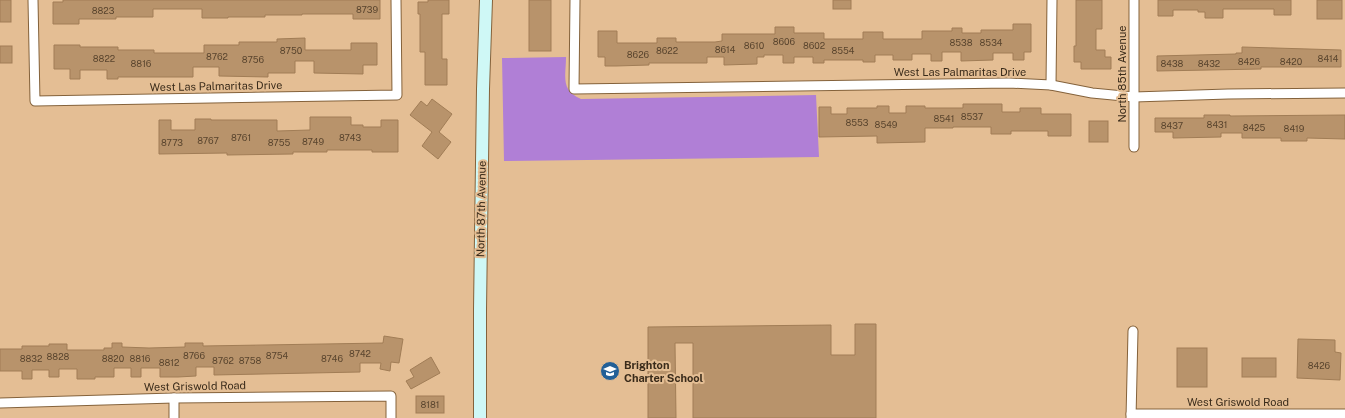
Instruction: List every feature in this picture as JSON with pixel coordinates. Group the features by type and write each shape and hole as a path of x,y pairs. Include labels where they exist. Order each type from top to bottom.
{"street":[{"name":"West Las Palmaritas Drive","path":"33,0 35,101 397,95 396,0"},
{"name":"North 87th Avenue","path":"480,418 483,89 486,0"},
{"name":"West Las Palmaritas Drive","path":"575,0 574,89 1009,83 1051,85 1092,93 1134,97 1345,92"},
{"path":"1051,85 1052,0"},
{"name":"North 85th Avenue","path":"1134,0 1134,147"},
{"path":"1131,416 1134,331"},
{"name":"West Griswold Road","path":"0,403 174,398 391,396 391,418"},
{"path":"174,398 174,418"},
{"name":"West Griswold Road","path":"1131,416 1345,414"}],"shaded area":[{"path":"566,57 565,76 567,87 574,95 581,99 816,95 819,157 504,161 502,58"}],"building":[{"path":"0,0 11,0 11,22 0,22"},
{"path":"63,0 380,0 380,19 353,19 353,14 302,14 265,15 265,17 202,18 202,9 153,9 153,17 79,19 79,24 53,24 53,2 63,2"},
{"path":"428,0 449,0 449,14 442,14 442,59 447,59 447,85 425,85 425,52 420,52 420,14 418,14 418,2 428,2"},
{"path":"529,0 551,0 551,51 529,51"},
{"path":"833,0 851,0 851,9 833,9"},
{"path":"1076,0 1102,0 1102,29 1096,29 1096,50 1105,50 1105,57 1111,57 1111,69 1081,69 1081,62 1074,62 1074,46 1076,46"},
{"path":"1158,0 1291,0 1291,15 1274,15 1274,9 1223,9 1223,18 1205,18 1205,12 1198,12 1198,10 1173,10 1173,16 1158,16"},
{"path":"1317,0 1342,0 1342,19 1317,19"},
{"path":"1013,24 1031,24 1031,52 1024,52 1024,60 1013,60 1013,53 993,53 993,60 961,61 961,52 942,52 942,61 931,61 931,54 912,54 912,60 893,60 893,55 875,55 875,62 863,62 863,60 824,60 824,63 813,63 813,57 794,57 794,63 783,63 783,55 764,55 764,57 757,57 757,64 724,65 724,57 707,57 707,63 649,63 649,65 605,66 605,57 598,57 598,31 617,31 617,43 657,43 657,38 676,38 676,42 715,42 722,41 722,34 775,34 775,27 794,27 794,33 824,33 824,39 863,39 863,32 883,32 883,39 922,39 922,31 952,31 952,28 962,28 962,33 981,33 981,30 1013,30"},
{"path":"305,38 305,50 351,50 351,43 377,43 377,65 363,65 363,74 314,73 314,61 295,61 295,73 268,73 268,77 219,76 219,67 193,67 193,77 118,77 118,79 107,79 107,70 80,70 80,79 70,79 70,69 54,69 54,45 118,47 118,50 154,50 154,53 204,53 204,45 239,45 239,42 277,42 277,39"},
{"path":"0,46 12,46 12,63 0,63"},
{"path":"1242,47 1341,50 1341,67 1261,67 1261,69 1157,71 1157,56 1236,54 1242,53"},
{"path":"432,99 452,114 439,132 451,142 438,159 422,146 432,132 410,115 421,101 427,106"},
{"path":"963,104 1002,104 1002,112 1020,112 1020,108 1041,108 1041,114 1071,114 1071,136 1048,136 1048,131 1011,131 1011,134 991,134 991,127 953,127 925,128 925,142 877,143 877,136 819,137 819,107 831,107 831,114 847,114 847,108 877,108 877,106 889,106 889,113 906,113 906,106 925,106 925,108 963,108"},
{"path":"1204,115 1345,115 1345,139 1307,138 1307,141 1281,141 1281,138 1242,138 1242,133 1221,133 1221,137 1173,138 1173,132 1155,132 1155,118 1204,118"},
{"path":"310,117 351,117 351,125 363,125 363,127 381,127 381,120 398,120 398,152 372,152 372,150 327,150 327,152 293,152 293,154 159,154 159,120 171,120 171,130 195,130 195,119 277,120 277,131 310,130"},
{"path":"1089,121 1108,121 1108,142 1089,142"},
{"path":"855,324 876,324 876,418 693,418 693,343 675,343 676,418 648,418 648,327 831,325 831,355 855,355"},
{"path":"384,336 403,339 399,363 391,362 390,371 380,369 381,363 360,363 360,372 214,375 214,367 196,367 196,376 160,377 160,368 141,368 141,377 131,377 131,368 114,368 114,377 77,379 77,369 59,369 59,377 49,377 49,370 32,370 32,379 22,379 22,371 0,371 0,349 22,349 22,346 67,344 67,350 104,350 104,348 112,348 112,343 122,343 122,347 149,348 185,347 185,343 203,343 203,346 383,343"},
{"path":"1298,339 1335,340 1335,352 1341,353 1340,380 1297,378"},
{"path":"1177,348 1207,348 1207,387 1177,387"},
{"path":"431,357 440,373 411,389 406,381 414,377 410,370"},
{"path":"1242,358 1276,358 1276,377 1242,377"},
{"path":"416,396 444,396 444,413 416,413"}],"place":[{"name":"Brighton Charter School","path":"610,371"}]}
